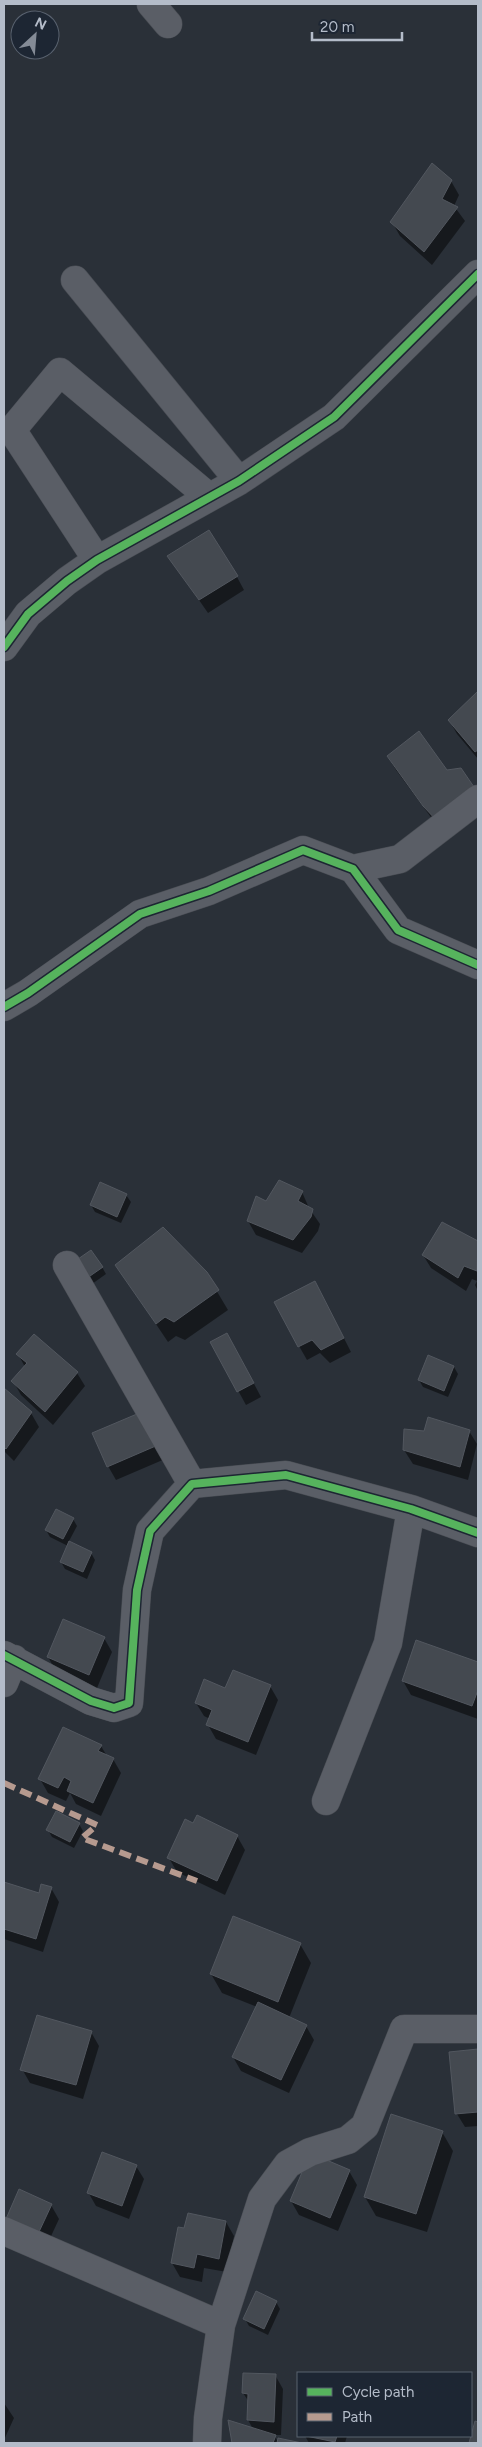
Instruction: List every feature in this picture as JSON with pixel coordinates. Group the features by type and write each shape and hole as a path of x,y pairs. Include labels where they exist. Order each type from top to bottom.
{"street":[{"path":"4,647 28,614 67,581 97,560 239,481 334,417 478,274"},
{"path":"75,280 239,481"},
{"path":"97,560 12,430 60,372 209,497"},
{"path":"353,869 400,859 478,799"},
{"path":"4,1007 28,994 140,914 209,891 303,850 353,869 398,930 478,965"},
{"path":"67,1265 192,1484"},
{"path":"7,1665 91,1701 114,1708 129,1703 136,1590 150,1531 192,1484 286,1475 411,1509 478,1533"},
{"path":"326,1801 388,1644 411,1509"},
{"path":"207,2443 208,2418 221,2325 262,2199 288,2164 310,2152 348,2140 365,2126 404,2028 478,2029"},
{"path":"4,2230 221,2325"}],"building":[{"path":"432,163 452,180 442,199 458,207 424,252 390,222"},
{"path":"209,530 238,576 199,600 167,556"},
{"path":"478,691 478,750 475,752 448,720"},
{"path":"419,731 447,770 461,768 474,787 438,822 423,806 387,756"},
{"path":"279,1180 303,1191 298,1201 313,1209 311,1217 293,1240 247,1221 256,1196 266,1201"},
{"path":"100,1182 127,1194 117,1217 90,1205"},
{"path":"442,1222 478,1241 477,1271 464,1266 458,1278 422,1255"},
{"path":"163,1227 207,1272 219,1290 174,1322 165,1317 156,1324 115,1265"},
{"path":"91,1250 103,1267 80,1283 68,1266"},
{"path":"315,1281 344,1338 321,1350 312,1340 298,1347 274,1302"},
{"path":"227,1333 254,1383 237,1392 210,1342"},
{"path":"34,1334 78,1372 45,1412 11,1381 27,1363 16,1354"},
{"path":"428,1355 454,1366 444,1391 418,1380"},
{"path":"4,1388 32,1412 6,1449 4,1447"},
{"path":"144,1411 158,1445 107,1467 92,1433"},
{"path":"428,1417 470,1430 460,1467 403,1450 404,1429 424,1431"},
{"path":"56,1509 74,1518 63,1539 45,1530"},
{"path":"69,1541 92,1552 83,1572 60,1562"},
{"path":"63,1619 105,1637 89,1675 47,1657"},
{"path":"416,1640 478,1662 478,1690 472,1706 402,1681"},
{"path":"233,1670 271,1685 248,1742 206,1725 212,1710 195,1703 204,1679 225,1688"},
{"path":"63,1727 102,1745 98,1751 114,1758 93,1803 67,1791 71,1781 64,1777 58,1788 38,1779"},
{"path":"56,1811 80,1823 70,1842 46,1830"},
{"path":"197,1815 238,1835 217,1881 167,1858 185,1819 193,1823"},
{"path":"4,1882 39,1893 41,1884 52,1887 36,1939 4,1929"},
{"path":"233,1916 301,1943 278,2002 210,1974"},
{"path":"258,2002 307,2025 281,2080 232,2057"},
{"path":"37,2015 92,2031 76,2085 20,2070"},
{"path":"478,2049 478,2112 455,2114 449,2052"},
{"path":"391,2114 443,2131 416,2214 364,2197"},
{"path":"102,2152 137,2165 122,2206 87,2193"},
{"path":"310,2153 350,2170 330,2218 290,2201"},
{"path":"19,2189 52,2204 38,2234 6,2219"},
{"path":"188,2213 226,2221 219,2259 197,2254 194,2268 171,2263 178,2227 184,2228"},
{"path":"256,2291 277,2301 264,2329 243,2319"},
{"path":"243,2373 276,2374 274,2422 247,2420 248,2394 242,2393"},
{"path":"228,2420 276,2435 273,2443 232,2443"},
{"path":"475,2421 478,2422 478,2443 469,2443"},
{"path":"311,2437 337,2437 335,2442"},
{"path":"278,2438 302,2443 277,2443"}],"marked path":[{"path":"4,1783 97,1825 82,1838 197,1881"}],"cycle path":[{"path":"4,647 28,614 67,581 97,560 239,481 334,417 478,274"},
{"path":"4,1007 28,993 140,914 209,891 303,850 353,869 398,930 478,965"},
{"path":"4,1655 91,1701 114,1708 129,1703 137,1590 150,1531 192,1484 286,1475 411,1509 478,1533"}]}
